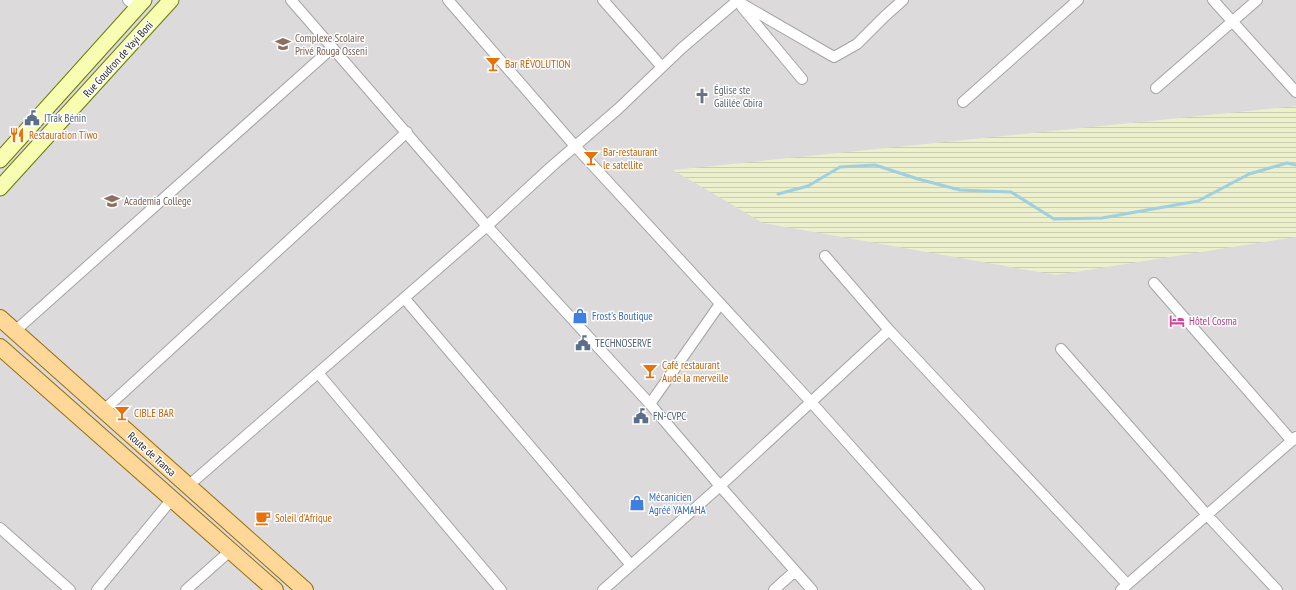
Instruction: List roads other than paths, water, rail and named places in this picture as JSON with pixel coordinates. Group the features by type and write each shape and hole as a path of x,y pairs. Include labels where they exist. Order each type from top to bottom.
{"main road":[{"name":"Route de Transa","path":"0,318 304,590"},
{"name":"Route de Transa","path":"0,347 275,590"}],"street":[{"name":"Rue Goudron de Yayi Boni","path":"0,188 171,0"},
{"path":"291,0 487,226 650,404 812,590"},
{"path":"448,0 575,146 811,402 979,590"},
{"path":"603,0 662,67"},
{"path":"188,486 487,226 737,0"},
{"path":"737,0 834,58 857,44 903,0"},
{"path":"737,0 802,79"},
{"path":"963,102 1078,0"},
{"path":"1212,0 1296,92"},
{"path":"1156,88 1257,0"},
{"name":"Rue Goudron de Yayi Boni","path":"0,160 136,3"},
{"path":"15,331 332,48"},
{"path":"104,410 407,132"},
{"path":"825,256 889,330 1124,587 1294,439 1154,283"},
{"path":"404,299 631,565"},
{"path":"650,404 720,304"},
{"path":"603,590 720,486 889,330"},
{"path":"1061,349 1207,515 1277,590"},
{"path":"318,373 501,590"},
{"path":"97,590 172,499"},
{"path":"0,528 70,590"},
{"path":"186,590 230,551"},
{"path":"774,590 795,571"}],"waterway":[{"path":"778,194 808,186 840,167 875,165 918,179 960,190 1011,192 1054,219 1102,218 1198,201 1249,174 1287,163 1296,165"}],"place":[{"name":"Complexe Scolaire Privé Rouga Osseni","path":"283,44"},
{"name":"Bar RÉVOLUTION","path":"493,64"},
{"name":"Église ste Galilée Gbira","path":"702,96"},
{"name":"ITrak Bénin","path":"32,118"},
{"name":"Restauration Tïwo","path":"17,135"},
{"name":"Bar-restaurant le satellite","path":"591,158"},
{"name":"Academia College","path":"112,201"},
{"name":"Frost's Boutique","path":"580,316"},
{"name":"Hôtel Cosma","path":"1177,321"},
{"name":"TECHNOSERVE","path":"583,343"},
{"name":"Café restaurant Aude la merveille","path":"650,371"},
{"name":"CIBLE BAR","path":"122,413"},
{"name":"FN-CVPC","path":"641,416"},
{"name":"Mécanicien Agréé YAMAHA","path":"637,503"},
{"name":"Soleil d'Afrique","path":"263,518"}]}
